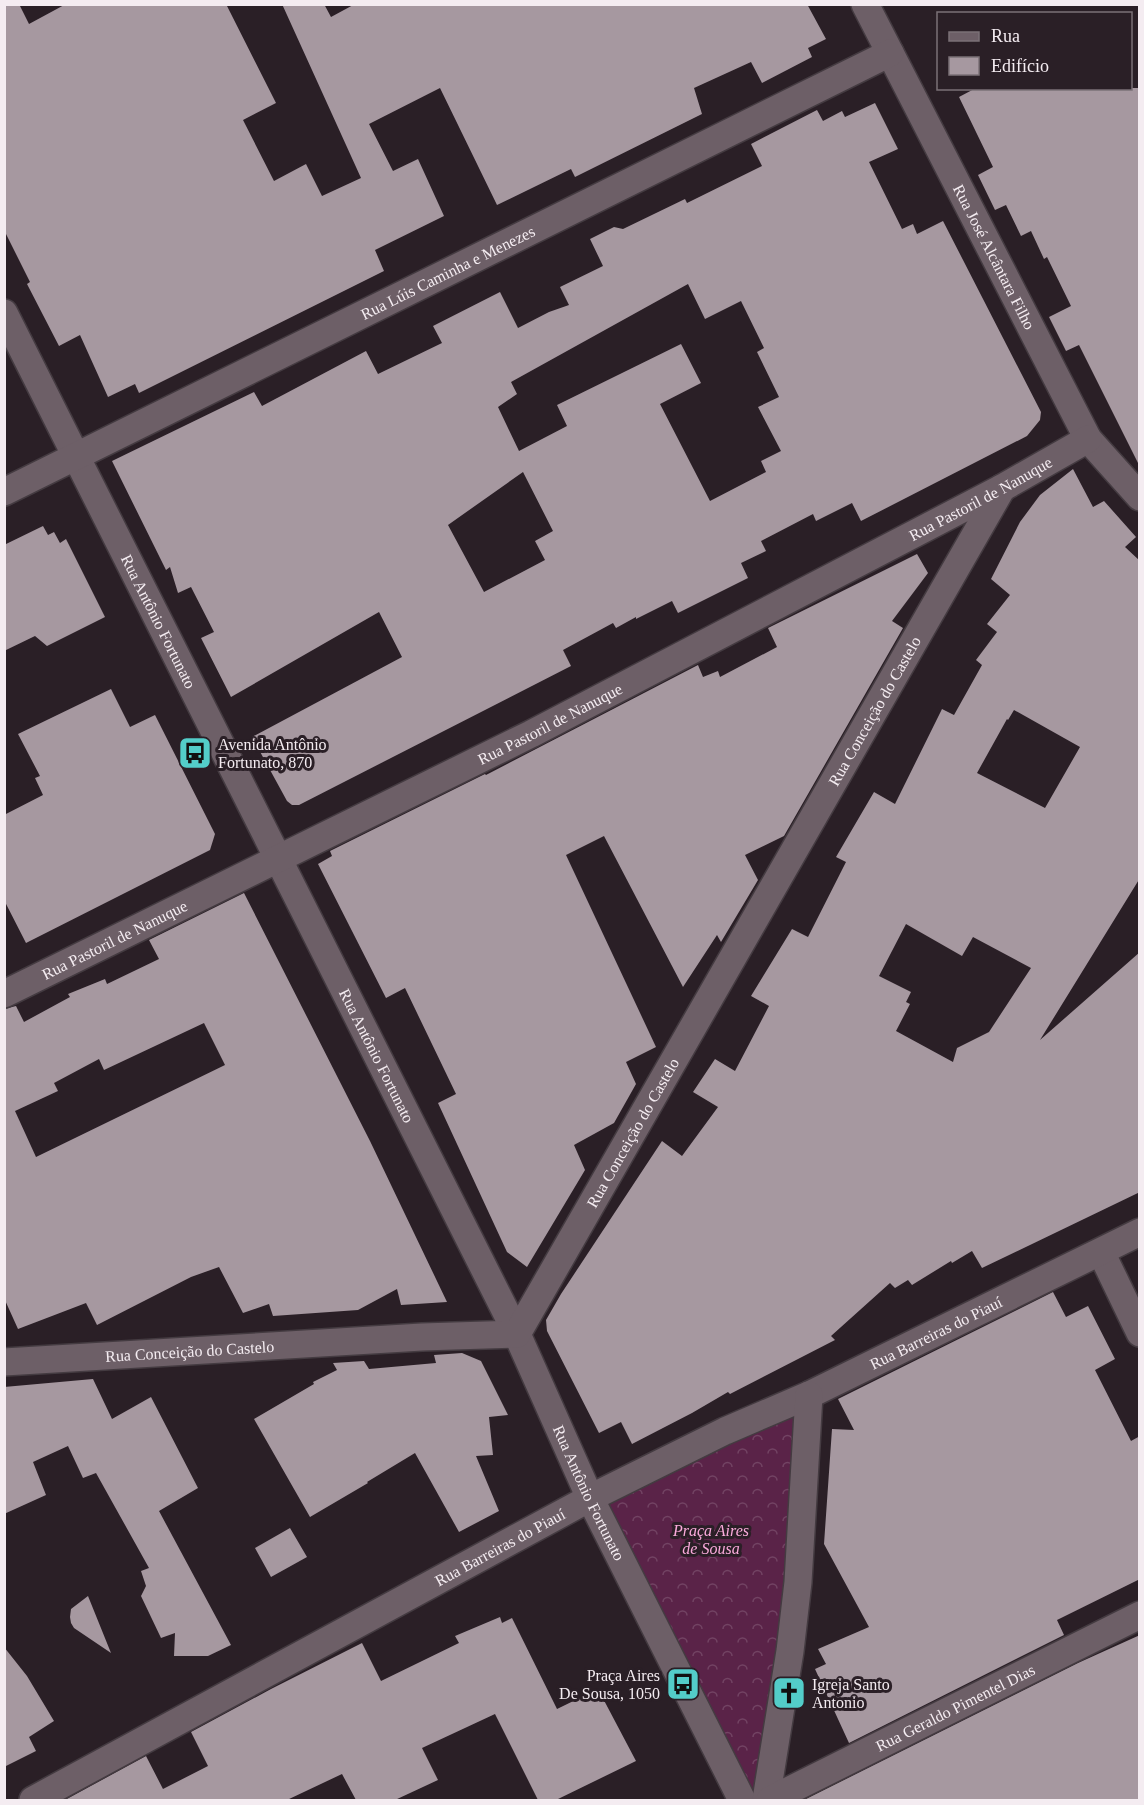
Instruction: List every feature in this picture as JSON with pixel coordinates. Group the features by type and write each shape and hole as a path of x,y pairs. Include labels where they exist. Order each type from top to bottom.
{"street":[{"name":"Rua José Alcântara Filho","path":"865,4 1088,438 1140,497"},
{"name":"Rua Lúis Caminha e Menezes","path":"4,492 890,53"},
{"name":"Rua Antônio Fortunato","path":"4,313 517,1334 590,1498 742,1800"},
{"name":"Rua Pastoril de Nanuque","path":"4,994 531,734 1002,488 1088,438"},
{"name":"Rua Conceição do Castelo","path":"4,1362 422,1337 517,1334 1002,488"},
{"name":"Rua Barreiras do Piauí","path":"33,1800 590,1498 725,1431 809,1395 1140,1232"},
{"path":"1101,1251 1140,1333"},
{"path":"768,1800 798,1582 809,1395"},
{"name":"Rua Geraldo Pimentel Dias","path":"768,1800 1140,1615"}],"green space":[{"name":"Praça Aires de Sousa","path":"814,1390 786,1622 754,1800 597,1501"}],"building":[{"path":"4,4 19,4 29,24 66,4 226,4 276,103 243,120 274,181 306,164 322,196 361,178 282,4 324,4 331,17 355,4 807,4 826,39 808,48 812,57 762,83 751,62 694,88 702,114 575,177 571,169 497,205 440,88 369,124 393,171 418,159 444,216 375,250 384,271 139,393 135,384 108,397 80,335 59,346 27,284 30,282 4,230"},
{"path":"1132,88 1140,88 1140,467 1079,345 1066,351 1049,317 1071,306 1047,257 1044,259 1031,231 1021,236 1006,205 995,210 978,175 993,167 959,97 972,90 1132,90"},
{"path":"875,103 898,149 869,162 902,229 913,224 917,234 943,221 1041,412 1040,420 1027,436 861,521 852,503 816,521 813,514 761,541 766,551 741,563 748,578 678,613 672,601 616,628 613,623 563,650 571,666 299,805 292,805 287,801 252,737 402,657 379,612 231,697 201,638 214,632 191,587 178,593 170,567 166,570 112,461 254,392 262,406 366,351 378,374 442,343 433,326 500,292 518,328 549,312 569,305 560,287 603,266 590,239 614,227 623,229 685,199 687,203 762,166 751,144 817,110 823,121 842,111 845,117","holes":["688,284 705,319 741,301 764,348 757,352 779,397 758,407 781,451 761,461 766,472 710,501 660,404 701,383 681,344 557,405 567,426 519,451 498,407 517,394 511,382","523,472 553,531 535,541 545,560 484,592 448,525"]},
{"path":"1073,469 1093,507 1104,501 1136,537 1125,547 1140,561 1140,878 1040,1040 1140,952 1140,1192 982,1268 972,1251 912,1285 908,1280 895,1288 890,1283 831,1336 835,1340 730,1394 728,1392 632,1444 621,1422 599,1433 547,1331 546,1320 662,1141 682,1156 718,1107 693,1092 715,1059 735,1071 769,1006 751,996 792,929 808,937 846,862 836,857 874,792 895,804 942,709 954,715 982,665 976,660 997,632 987,624 1010,595 991,579 1020,522 1040,495","holes":["1014,710 1080,747 1045,808 977,773","906,924 962,956 973,937 1031,968 989,1032 957,1048 953,1062 896,1031 910,1004 906,1002 911,992 879,976"]},
{"path":"43,526 48,535 54,532 60,543 66,539 105,617 47,646 35,636 4,651 4,545"},
{"path":"917,554 928,573 892,621 903,628 784,836 745,855 758,880 721,942 717,935 683,987 604,836 566,855 656,1047 626,1062 636,1084 614,1123 574,1145 585,1170 527,1267 507,1252 438,1103 456,1094 405,988 386,998 318,864 332,856 330,851 486,775 698,665 703,677 718,671 720,677 777,647 768,628"},
{"path":"111,689 130,727 155,715 215,834 210,850 26,943 4,900 4,815 43,795 35,778 40,776 18,734"},
{"path":"244,893 370,1141 447,1302 401,1305 397,1289 358,1310 273,1316 269,1304 243,1313 219,1267 191,1277 97,1325 86,1303 18,1329 4,1298 4,1009 16,1006 24,1022 70,997 68,994 105,979 107,984 159,959 149,940","holes":["204,1023 225,1065 36,1157 15,1111 58,1091 54,1083 99,1059 104,1070"]},
{"path":"1053,1292 1066,1317 1088,1306 1115,1359 1095,1370 1131,1441 1140,1436 1140,1579 1057,1620 1064,1635 849,1743 815,1669 826,1664 818,1649 869,1627 824,1544 832,1429 854,1430 838,1399"},
{"path":"462,1353 481,1361 508,1415 489,1417 493,1455 476,1456 499,1511 459,1532 415,1453 310,1517 254,1419 314,1384 313,1382 337,1370 333,1363 364,1361 369,1369 436,1363 434,1355"},
{"path":"93,1379 112,1419 151,1397 198,1488 159,1511 231,1645 208,1656 174,1656 175,1633 161,1638 141,1596 146,1586 141,1571 149,1568 96,1473 83,1478 68,1446 33,1462 46,1495 4,1514 4,1387"},
{"path":"290,1528 307,1557 271,1577 255,1548"},
{"path":"88,1596 111,1653 74,1628 71,1623 71,1609"},
{"path":"500,1617 502,1623 512,1618 557,1709 598,1689 636,1761 556,1800 538,1800 495,1714 422,1748 438,1780 395,1800 356,1800 342,1774 287,1800 65,1800 146,1756 163,1789 208,1766 191,1732 362,1643 381,1681 459,1643 455,1636"},
{"path":"1140,1635 1140,1800 804,1800 1078,1663"},
{"path":"4,1647 27,1676 54,1721 29,1737 36,1751 4,1767"}],"place":[{"name":"Avenida Antônio Fortunato, 870","path":"195,753"},
{"name":"Praça Aires De Sousa, 1050","path":"683,1684"},
{"name":"Igreja Santo Antonio","path":"789,1693"}]}
